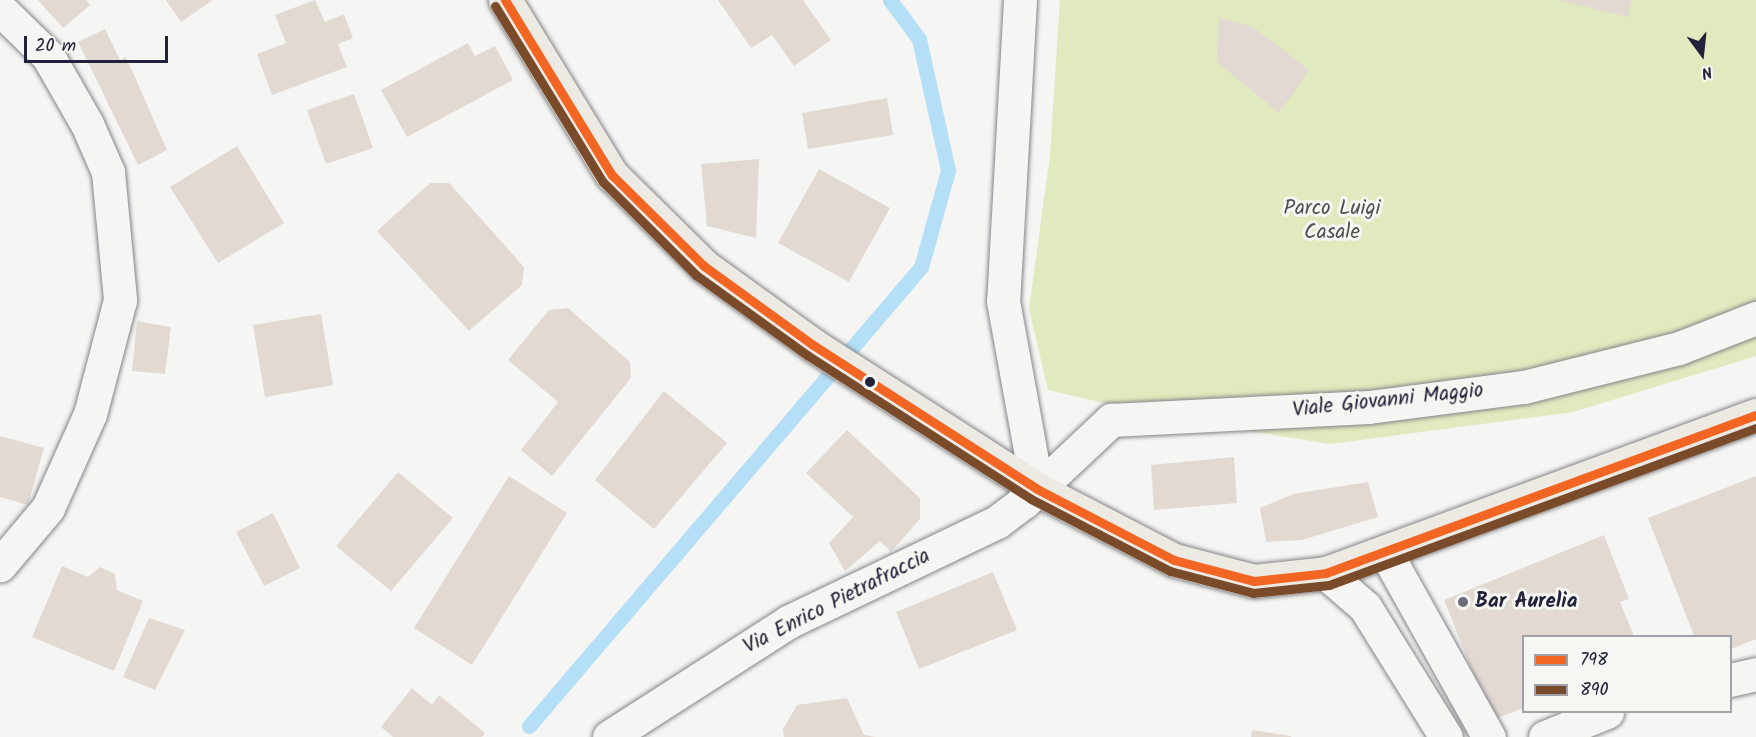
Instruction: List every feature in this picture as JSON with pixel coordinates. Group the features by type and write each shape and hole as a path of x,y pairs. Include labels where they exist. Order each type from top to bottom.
{"main road":[{"path":"505,0 612,175 704,267 813,345 1037,489 1174,560 1218,574 1254,581 1326,573 1386,553 1756,415"}],"street":[{"path":"1020,0 1003,301 1037,489"},
{"path":"0,9 48,56 87,124 108,172 120,300 90,414 53,497 0,565"},
{"name":"Viale Giovanni Maggio","path":"1037,489 1111,420 1369,407 1524,387 1679,348 1756,318"},
{"name":"Via Enrico Pietrafraccia","path":"609,737 788,622 997,522 1037,489"},
{"path":"1386,553 1489,737"},
{"path":"1326,573 1365,607 1446,737"},
{"path":"1732,680 1756,674"},
{"path":"1545,737 1602,713"}],"green space":[{"name":"Parco Luigi Casale","path":"1060,0 1756,0 1756,356 1573,412 1330,444 1164,417 1048,390 1029,309 1050,155"}],"building":[{"path":"38,0 86,0 90,5 63,28"},
{"path":"166,0 213,0 181,22"},
{"path":"315,0 325,22 344,14 353,38 338,44 347,67 272,95 257,54 286,43 275,15"},
{"path":"718,0 803,0 831,40 794,66 772,35 751,48"},
{"path":"1558,0 1632,0 1628,17"},
{"path":"1219,17 1253,27 1309,70 1279,113 1217,62"},
{"path":"105,29 120,60 126,57 167,150 138,165 78,42"},
{"path":"468,43 475,56 495,46 513,80 407,137 381,90"},
{"path":"354,94 373,148 326,164 307,110"},
{"path":"887,98 893,135 808,149 802,113"},
{"path":"237,146 284,223 218,263 170,187"},
{"path":"759,159 756,238 707,226 701,164"},
{"path":"819,169 890,208 849,282 778,243"},
{"path":"430,183 449,183 524,267 522,285 469,331 377,231"},
{"path":"568,308 630,362 631,378 552,476 521,450 558,402 508,360 549,310"},
{"path":"321,314 333,385 265,397 253,325"},
{"path":"137,321 171,327 165,374 132,371"},
{"path":"664,391 727,443 654,529 595,480"},
{"path":"847,430 920,498 920,519 891,552 880,541 845,571 829,543 853,517 806,473"},
{"path":"0,436 44,448 28,505 0,497"},
{"path":"1234,457 1237,503 1154,510 1151,465"},
{"path":"398,472 453,518 391,591 336,546"},
{"path":"509,476 567,513 472,665 414,628"},
{"path":"1756,476 1756,639 1732,649 1732,635 1694,635 1648,518"},
{"path":"1368,482 1378,517 1302,540 1266,542 1260,508 1293,494"},
{"path":"273,513 300,568 264,586 236,532"},
{"path":"1604,535 1629,599 1620,602 1634,635 1522,635 1522,709 1492,720 1444,600"},
{"path":"62,566 88,577 100,567 115,574 117,590 143,601 114,671 32,637"},
{"path":"993,572 1017,630 919,669 896,612"},
{"path":"149,618 185,630 155,690 123,677"},
{"path":"412,688 432,705 439,695 485,733 482,737 393,737 381,727"},
{"path":"847,698 864,735 876,737 784,737 783,729 797,705"},
{"path":"1252,730 1291,736 1291,737 1251,737"}],"waterway":[{"path":"529,726 921,267 948,170 919,39 890,0"}],"transit line":[{"name":"798","path":"505,0 612,175 704,266 813,345 1037,489 1174,560 1254,581 1326,573 1756,415"},
{"name":"890","path":"495,6 603,182 696,275 807,355 1031,499 1170,571 1253,593 1329,585 1756,428"}],"place":[{"name":"Bar Aurelia","path":"1463,602"}]}
